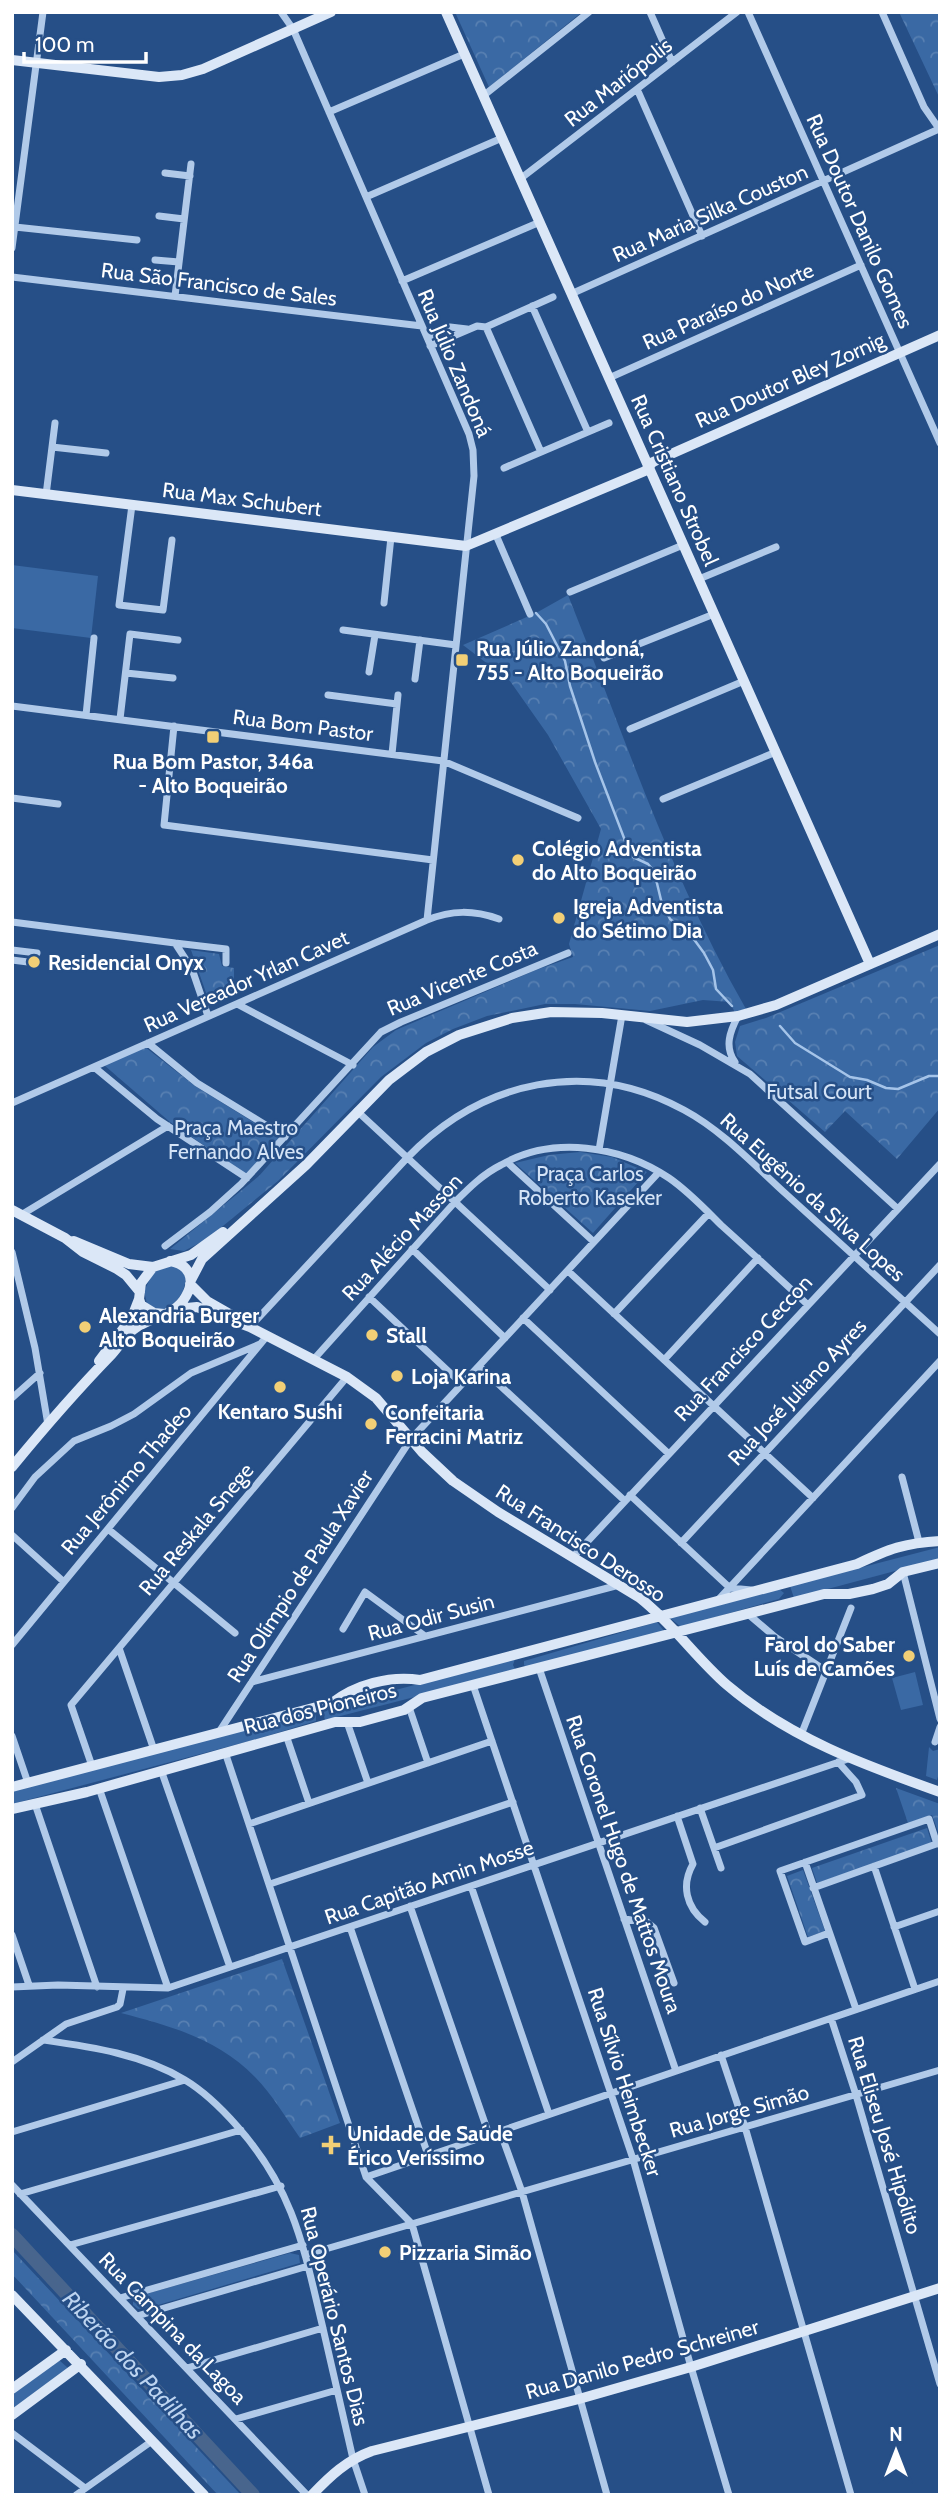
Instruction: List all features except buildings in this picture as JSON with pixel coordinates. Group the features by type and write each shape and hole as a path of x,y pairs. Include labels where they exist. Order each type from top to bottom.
{"main road":[{"path":"12,60 159,77 182,75 203,69 331,12"},
{"name":"Rua Cristiano Strobel","path":"446,12 870,964"},
{"name":"Rua Doutor Bley Zornig","path":"466,546 645,471 653,462 940,335"},
{"name":"Rua Max Schubert","path":"12,491 466,546"},
{"path":"12,1467 92,1373 137,1327 176,1309 184,1300 202,1259 306,1166 389,1080 442,1043 474,1029 512,1018 551,1012 698,1021 738,1016 767,1008 940,934"},
{"path":"65,1238 88,1245 129,1264 153,1267 198,1252 263,1203"},
{"path":"17,1212 122,1272 146,1310 164,1314"},
{"path":"170,1261 185,1266 191,1282"},
{"path":"92,1373 107,1348 132,1317 141,1283 153,1267"},
{"name":"Rua Francisco Derosso","path":"191,1282 207,1301 231,1314 264,1340 314,1359 347,1377 376,1398 441,1471 466,1491 640,1598 661,1616 712,1672 741,1697 843,1760 940,1792"},
{"name":"Rua Francisco Derosso","path":"176,1309 197,1307 250,1327"},
{"name":"Rua dos Pioneiros","path":"12,1787 332,1703 359,1688 391,1679 420,1680 858,1564 883,1551 919,1542 940,1541"},
{"name":"Rua dos Pioneiros","path":"12,1809 99,1788 335,1722 360,1722 409,1707 422,1698 769,1608 824,1594 849,1594 873,1589 894,1581 903,1572 940,1563"},
{"path":"782,1584 788,1591 786,1604"},
{"path":"522,1652 517,1662 524,1672"},
{"path":"311,1708 320,1717 317,1727"},
{"name":"Rua Danilo Pedro Schreiner","path":"353,2459 372,2451 579,2399 691,2367 940,2288"},
{"path":"15,2302 81,2364 202,2494"},
{"path":"12,2389 66,2350"},
{"path":"12,2415 81,2364"},
{"path":"310,2495 353,2459"}],"street":[{"path":"12,248 43,12"},
{"name":"Rua Júlio Zandoná","path":"281,12 293,29 469,434 473,450 475,467 426,920"},
{"path":"483,96 589,12"},
{"path":"650,12 672,62"},
{"name":"Rua Mariópolis","path":"520,179 737,12"},
{"name":"Rua Doutor Danilo Gomes","path":"748,12 939,440"},
{"path":"882,12 924,107 939,130"},
{"path":"329,113 464,54"},
{"path":"636,89 702,236"},
{"name":"Rua Maria Silka Couston","path":"571,294 939,130"},
{"path":"366,197 502,138"},
{"path":"174,296 191,164"},
{"path":"165,173 190,176"},
{"path":"159,216 184,219"},
{"path":"402,281 540,222"},
{"path":"15,227 136,240"},
{"path":"155,260 179,262"},
{"name":"Rua Paraíso do Norte","path":"609,378 861,265"},
{"name":"Rua São Francisco de Sales","path":"12,277 422,326"},
{"path":"430,346 468,329 485,327 552,297"},
{"path":"532,306 588,432"},
{"path":"426,337 450,327 468,329"},
{"path":"485,327 541,452"},
{"path":"46,495 55,423"},
{"path":"503,468 609,423"},
{"path":"52,447 106,453"},
{"path":"132,505 119,605 163,610 172,540"},
{"path":"496,535 530,614"},
{"path":"384,603 391,537"},
{"path":"570,592 683,545"},
{"path":"699,579 776,547"},
{"path":"604,659 714,614"},
{"path":"343,630 456,645"},
{"path":"120,719 130,634 178,640"},
{"path":"369,672 375,635"},
{"path":"86,715 94,638"},
{"path":"415,679 420,640"},
{"path":"126,673 173,678"},
{"path":"630,729 744,681"},
{"path":"328,695 397,704"},
{"path":"392,754 398,695"},
{"name":"Rua Bom Pastor","path":"12,706 443,761 578,818"},
{"path":"174,726 164,825 433,860"},
{"path":"663,799 776,752"},
{"path":"12,798 58,804"},
{"name":"Rua Vereador Yrlan Cavet","path":"12,1103 426,920 444,914 468,912 499,919"},
{"path":"12,922 226,949 226,963"},
{"path":"175,943 192,969 208,1016"},
{"path":"12,950 37,953"},
{"name":"Rua Vicente Costa","path":"165,1246 210,1212 247,1178 375,1038 390,1027 568,953"},
{"path":"12,960 36,963"},
{"path":"237,1004 353,1065"},
{"path":"599,1150 622,1015"},
{"path":"738,1016 730,1033 729,1051 738,1066"},
{"path":"640,1018 738,1066 768,1089 898,1209"},
{"path":"148,1043 197,1083 285,1137"},
{"path":"94,1067 168,1126 247,1178"},
{"name":"Rua Eugênio da Silva Lopes","path":"250,1327 407,1158 449,1122 498,1094 555,1083 590,1082 610,1085 669,1103 706,1124 940,1334"},
{"path":"357,1111 550,1290"},
{"path":"17,1212 168,1126"},
{"name":"Rua Alécio Masson","path":"314,1359 455,1202 482,1177 507,1162 556,1149 599,1150 621,1155 659,1172 677,1184 808,1305"},
{"path":"507,1162 594,1242"},
{"name":"Rua Francisco Ceccon","path":"573,1557 940,1164"},
{"name":"Rua Olímpio de Paula Xavier","path":"219,1732 411,1439 659,1172"},
{"path":"614,1314 709,1213"},
{"path":"412,1249 505,1338"},
{"path":"12,1252 40,1373 48,1424"},
{"path":"664,1360 758,1258"},
{"name":"Rua José Juliano Ayres","path":"681,1543 940,1265"},
{"path":"568,1271 813,1498"},
{"path":"369,1297 462,1384"},
{"path":"523,1318 669,1454"},
{"path":"12,1508 36,1477 74,1441 134,1414 191,1373 264,1340"},
{"name":"Rua Jerônimo Thadeo","path":"12,1645 264,1340"},
{"path":"717,1601 940,1361"},
{"path":"479,1366 730,1588 759,1590"},
{"path":"12,1398 40,1373"},
{"name":"Rua Reskala Snege","path":"92,1766 71,1705 347,1377"},
{"path":"902,1477 919,1542"},
{"path":"108,1529 235,1633"},
{"path":"12,1535 64,1582"},
{"path":"903,1572 940,1719"},
{"name":"Rua Odir Susin","path":"252,1682 619,1585"},
{"path":"343,1629 365,1592 425,1636"},
{"path":"767,1630 769,1608"},
{"path":"801,1735 852,1608"},
{"path":"748,1614 826,1671"},
{"path":"118,1648 154,1749"},
{"name":"Rua Coronel Hugo de Mattos Moura","path":"539,1668 676,2071"},
{"name":"Rua Sílvio Heimbecker","path":"473,1685 634,2160 729,2495"},
{"path":"409,1707 428,1763"},
{"path":"347,1722 368,1783"},
{"path":"935,1742 940,1727"},
{"path":"286,1735 309,1803"},
{"path":"12,1736 28,1783"},
{"path":"249,1824 492,1741"},
{"path":"225,1752 366,2176 412,2224 489,2495"},
{"path":"714,1848 862,1795 843,1760"},
{"name":"Rua Capitão Amin Mosse","path":"12,1987 29,1985 168,1988 843,1760"},
{"path":"161,1770 230,1967"},
{"path":"99,1788 168,1988"},
{"path":"270,1884 513,1801"},
{"path":"35,1804 97,1987"},
{"path":"701,1808 721,1868"},
{"path":"677,1816 693,1864 687,1875 686,1892 695,1914 705,1922"},
{"path":"814,1888 939,1843 929,1819 780,1871 805,1942 829,1933"},
{"path":"805,1863 856,2009"},
{"path":"874,1866 915,1989"},
{"path":"471,1886 549,2114"},
{"path":"410,1906 489,2134"},
{"path":"894,1927 940,1911"},
{"path":"624,1919 641,1920 654,1928 674,1983"},
{"path":"350,1927 428,2155"},
{"path":"12,1935 29,1985"},
{"path":"366,2176 940,1981"},
{"path":"12,2062 75,2020 117,2007 122,1997 122,1989"},
{"name":"Rua Eliseu José Hipólito","path":"831,2018 940,2384"},
{"name":"Rua Operário Santos Dias","path":"43,2040 114,2051 150,2063 185,2080 213,2101 268,2164 281,2186 303,2245 353,2459 365,2495"},
{"path":"722,2055 851,2495"},
{"name":"Rua Jorge Simão","path":"305,2255 940,2070"},
{"path":"12,2132 185,2080"},
{"path":"20,2194 241,2130"},
{"path":"500,2131 522,2192 607,2495"},
{"name":"Rua Campina da Lagoa","path":"12,2185 310,2495"},
{"path":"69,2245 281,2186"},
{"path":"120,2298 303,2245"},
{"path":"137,2316 308,2266"},
{"path":"187,2368 323,2328"},
{"path":"236,2419 337,2390"},
{"path":"12,2433 85,2488"},
{"path":"76,2495 152,2441"}],"green space":[{"path":"455,12 582,12 489,87"},
{"path":"899,12 940,12 940,99"},
{"path":"12,565 98,576 91,638 12,628"},
{"path":"568,595 671,857 694,909 746,1009 735,1013 730,1002 703,1000 650,1011 545,1004 487,1016 453,1029 426,1043 381,1077 278,1181 207,1239 184,1251 170,1249 259,1176 373,1047 396,1030 573,957 569,944 601,829 548,735 510,681 463,645 536,613"},
{"name":"Futsal Court","path":"940,945 940,1108 897,1159 845,1111 825,1132 737,1056 735,1042 740,1026 766,1018"},
{"path":"191,950 219,954 222,966 234,968 234,994 210,1004"},
{"name":"Praça Maestro Fernando Alves","path":"145,1047 195,1086 279,1138 246,1174 170,1122 104,1065"},
{"name":"Praça Carlos Roberto Kaseker","path":"580,1152 612,1157 647,1172 593,1233 515,1163 549,1155"},
{"path":"167,1265 180,1268 186,1277 185,1284 179,1298 160,1311 147,1304 144,1291 154,1271"},
{"path":"940,1547 940,1559 794,1598 790,1586"},
{"path":"779,1589 784,1593 779,1599 681,1627 670,1618"},
{"path":"657,1622 664,1631 526,1667 524,1665 524,1661"},
{"path":"515,1659 513,1665 516,1671 325,1720 322,1709"},
{"path":"915,1672 923,1705 901,1710 892,1678"},
{"path":"314,1712 316,1721 257,1739 12,1804 12,1791"},
{"path":"929,1747 933,1751 940,1749 937,1780 926,1776"},
{"path":"896,1788 940,1804 940,1837 932,1815 908,1823"},
{"path":"927,1828 932,1844 817,1883 812,1868"},
{"path":"803,1870 825,1931 808,1937 787,1876"},
{"path":"282,1959 340,2123 300,2138 273,2098 241,2064 210,2043 176,2029 121,2013"},
{"path":"12,2250 241,2495 218,2495 12,2274"},
{"path":"290,2253 299,2255 300,2263 148,2308 138,2309 133,2305 139,2296"},
{"path":"59,2360 68,2368 12,2409 12,2395"}],"waterway":[{"path":"536,613 546,624 565,661 570,686 595,762 629,851 633,857 648,864 654,871 661,900 670,919 693,938 704,953 713,970 716,989 732,1006"},
{"path":"780,1026 795,1043 850,1077 898,1089 929,1076 940,1076"},
{"name":"Riberão dos Padilhas","path":"12,2235 253,2495"}],"place":[{"name":"Rua Júlio Zandoná, 755 - Alto Boqueirão","path":"462,660"},
{"name":"Rua Bom Pastor, 346a - Alto Boqueirão","path":"213,737"},
{"name":"Colégio Adventista do Alto Boqueirão","path":"518,860"},
{"name":"Igreja Adventista do Sétimo Dia","path":"559,918"},
{"name":"Residencial Onyx","path":"34,962"},
{"name":"Alexandria Burger Alto Boqueirão","path":"85,1327"},
{"name":"Stall","path":"372,1335"},
{"name":"Loja Karina","path":"397,1376"},
{"name":"Kentaro Sushi","path":"280,1387"},
{"name":"Confeitaria Ferracini Matriz","path":"371,1424"},
{"name":"Farol do Saber Luís de Camões","path":"909,1656"},
{"name":"Unidade de Saúde Érico Veríssimo","path":"331,2145"},
{"name":"Pizzaria Simão","path":"385,2252"}]}
